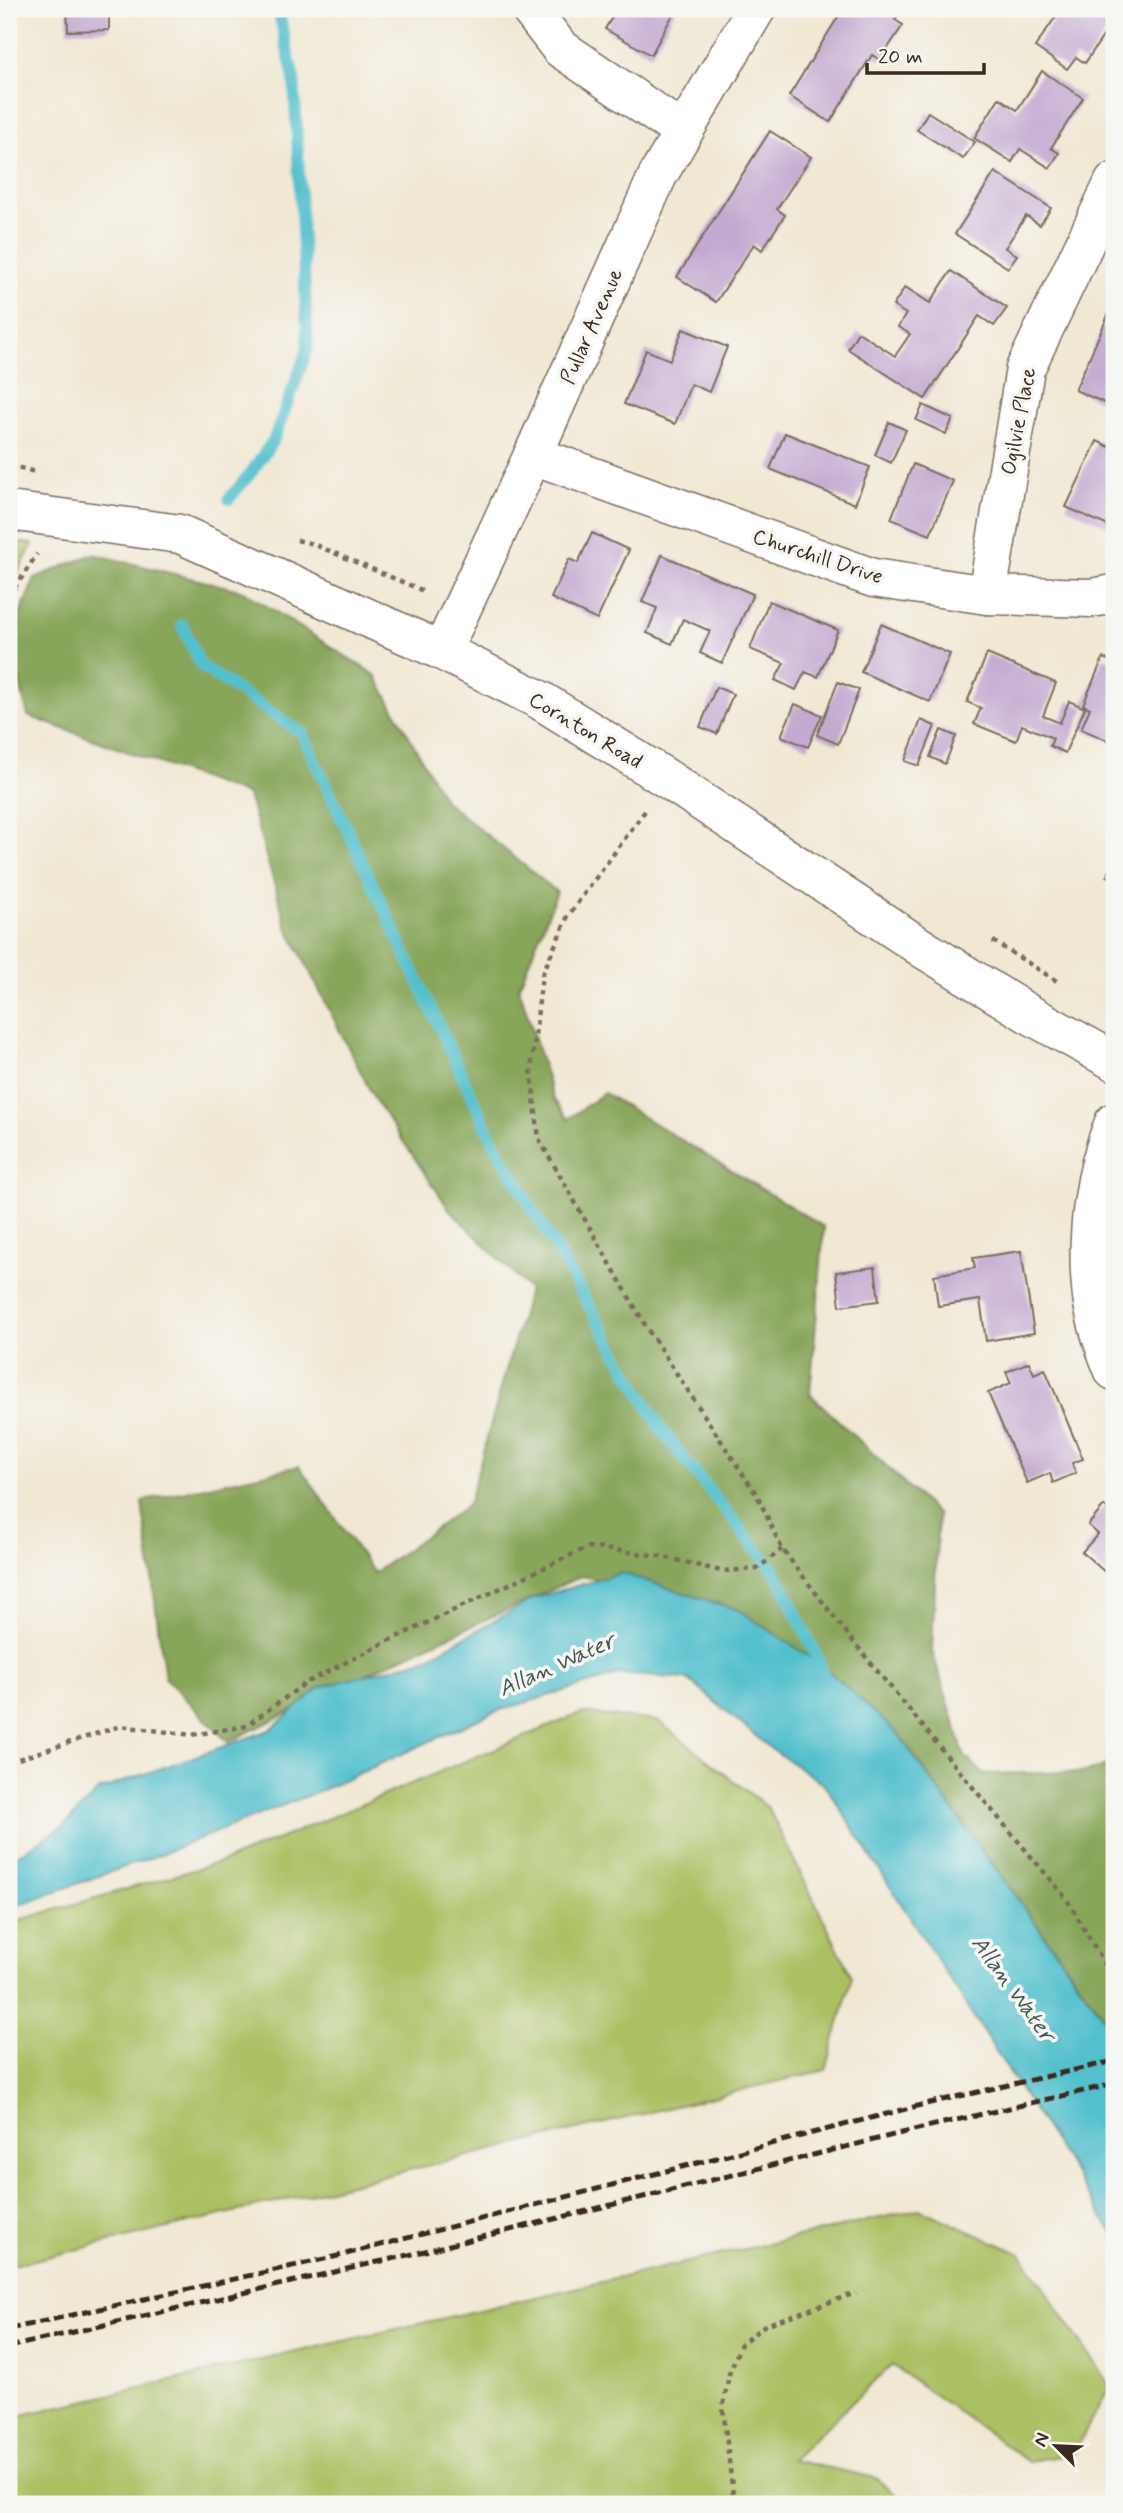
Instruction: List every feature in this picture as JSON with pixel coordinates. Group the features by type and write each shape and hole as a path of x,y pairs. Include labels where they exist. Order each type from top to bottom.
{"street":[{"path":"530,9 560,48 683,132"},
{"name":"Pullar Avenue","path":"442,651 658,176 755,9"},
{"name":"Ogilvie Place","path":"987,594 1025,369 1114,182"},
{"name":"Churchill Drive","path":"533,455 873,578 987,594 1092,598 1114,594"},
{"name":"Cornton Road","path":"9,511 180,534 442,651 540,700 669,780 922,948 1029,1014 1114,1061"},
{"path":"1114,1122 1099,1179 1090,1232 1091,1289 1104,1346 1114,1371"}],"path":[{"path":"669,780 568,916 542,975 531,1070 539,1139 648,1330 758,1497 782,1549 930,1736 1066,1898 1114,1980"},
{"path":"9,1762 120,1726 192,1735 246,1726 307,1682 588,1547 660,1556 721,1571 757,1569 782,1549"},
{"path":"734,2504 723,2408 729,2374 741,2344 765,2325 856,2292"}],"green space":[{"path":"9,541 33,544 9,589"},
{"path":"93,554 243,591 375,675 445,801 557,892 519,987 553,1098 568,1119 604,1093 824,1227 810,1394 938,1515 932,1651 965,1757 984,1774 1088,1772 1114,1762 1114,2027 1111,2027 898,1734 738,1610 582,1576 387,1664 228,1742 165,1678 142,1501 299,1466 374,1573 468,1505 529,1289 450,1210 375,1100 287,927 248,795 28,716 9,641 35,578"},
{"path":"581,1713 658,1721 768,1808 852,1977 826,2070 9,2266 9,1923 228,1860"},
{"path":"919,2209 1021,2254 1110,2386 1073,2454 1028,2461 892,2365 791,2460 876,2478 906,2504 9,2504 9,2418"}],"water":[{"name":"Allan Water","path":"622,1573 738,1610 820,1663 898,1734 1114,2032 1114,2235 825,1785 770,1748 688,1679 621,1674 494,1712 329,1787 161,1854 9,1908 9,1856 14,1857 66,1824 99,1790 270,1730 321,1687 425,1659 535,1598"}],"building":[{"path":"67,9 109,9 109,30 68,31"},
{"path":"617,9 676,9 651,55 605,29"},
{"path":"843,9 902,9 895,20 903,25 880,60 872,55 830,122 789,96"},
{"path":"1061,9 1114,9 1114,20 1085,63 1076,57 1067,69 1035,47"},
{"path":"1042,71 1083,98 1051,148 1059,153 1050,168 1020,149 1012,162 974,138 999,98 1017,110"},
{"path":"928,112 975,142 963,159 917,130"},
{"path":"770,131 811,157 777,209 785,215 762,250 754,244 716,302 677,277"},
{"path":"995,172 1051,208 1040,225 1026,216 1005,248 1017,255 1008,268 955,234"},
{"path":"951,271 1007,308 994,326 979,316 925,399 848,349 858,332 895,356 910,334 898,327 906,314 893,306 905,287 930,303"},
{"path":"1114,302 1114,392 1109,405 1075,390"},
{"path":"683,329 727,347 709,392 691,384 675,424 624,404 646,350 670,360"},
{"path":"923,405 953,419 946,434 916,420"},
{"path":"889,422 906,430 891,463 875,455"},
{"path":"785,433 870,467 855,504 770,469"},
{"path":"1097,441 1114,449 1114,512 1108,526 1066,507"},
{"path":"913,464 953,481 930,535 891,519"},
{"path":"592,533 629,550 597,620 551,598 569,559 578,563"},
{"path":"662,555 753,594 722,663 700,653 710,631 683,619 672,644 647,633 657,608 642,602"},
{"path":"769,601 838,630 818,677 805,672 796,690 775,680 784,663 750,649"},
{"path":"881,624 950,654 930,702 861,672"},
{"path":"987,654 1056,683 1043,716 1060,723 1069,701 1085,708 1065,753 1050,746 1053,738 1022,725 1016,741 974,724 981,708 967,702"},
{"path":"1103,658 1114,662 1114,743 1081,729 1090,708 1083,705"},
{"path":"838,682 859,690 838,744 817,735"},
{"path":"716,687 733,694 717,734 700,727"},
{"path":"795,704 822,715 808,747 781,736"},
{"path":"921,720 935,726 919,766 905,761"},
{"path":"941,730 956,736 945,764 930,757"},
{"path":"1114,859 1114,879 1107,876"},
{"path":"1021,1251 1034,1333 986,1341 980,1300 938,1306 934,1275 975,1268 973,1258"},
{"path":"875,1267 879,1301 840,1306 836,1272"},
{"path":"1029,1362 1034,1374 1045,1369 1083,1459 1072,1463 1076,1473 1053,1483 1050,1473 1027,1483 988,1393 1011,1383 1006,1372"},
{"path":"1104,1506 1114,1515 1114,1580 1082,1552 1098,1534 1088,1525"}],"waterway":[{"path":"229,499 274,439 308,348 294,79 278,9"},
{"path":"182,625 201,666 302,733 493,1141 663,1432 778,1576 824,1676"}],"railway":[{"path":"9,2329 338,2256 921,2105 1114,2061"},
{"path":"9,2347 417,2253 926,2127 1114,2084"}]}
